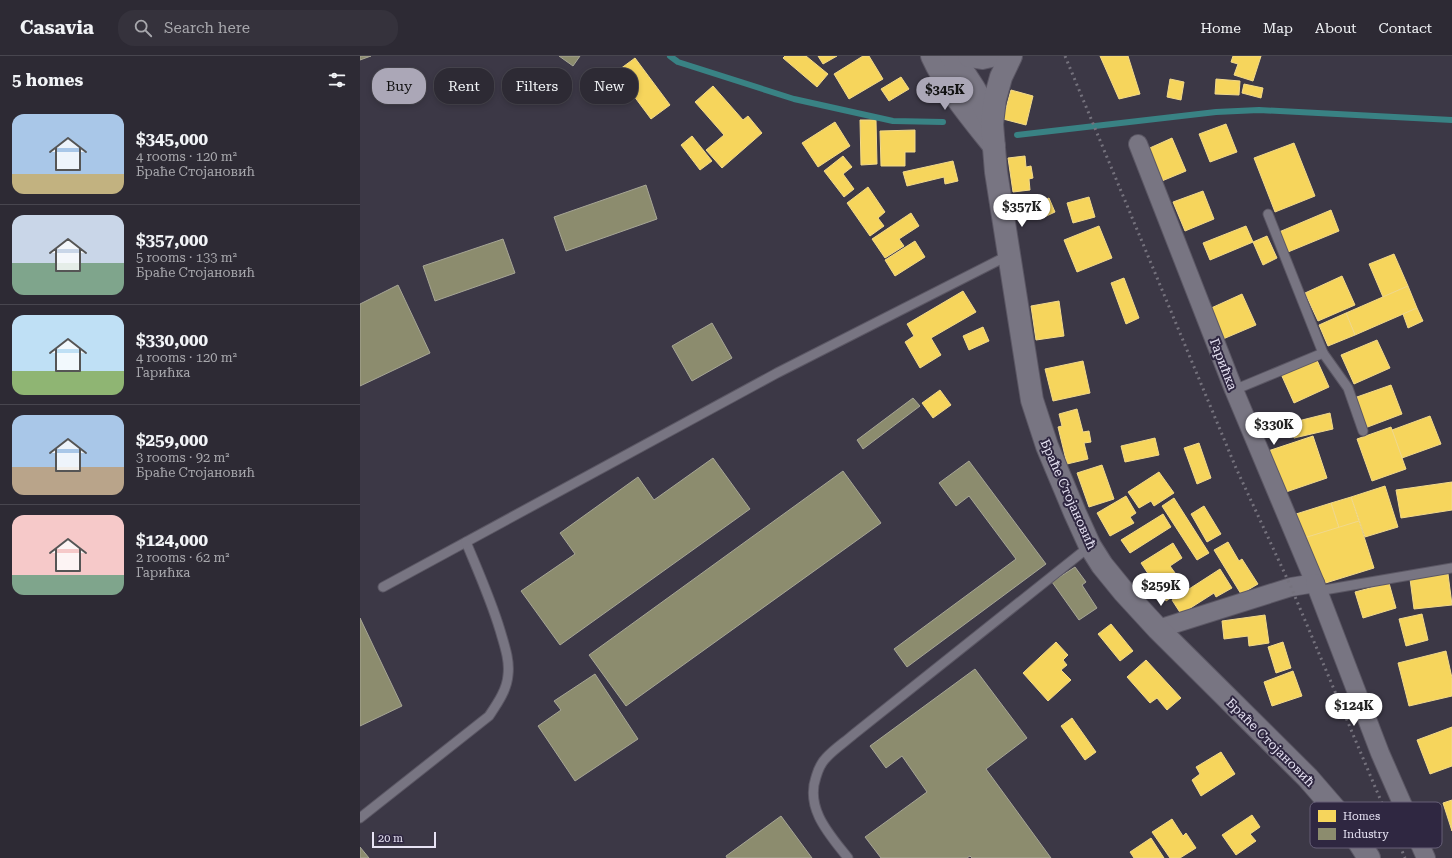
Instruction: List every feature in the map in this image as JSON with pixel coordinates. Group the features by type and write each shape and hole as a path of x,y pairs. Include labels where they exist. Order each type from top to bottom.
{"main road":[{"path":"932,56 943,77 965,110 994,146"},
{"name":"Браће Стојановић","path":"951,56 980,96 992,124"},
{"path":"970,56 982,58 991,56"},
{"name":"Браће Стојановић","path":"1011,56 1001,77 995,99 992,124 996,172 1032,400 1047,446 1075,513 1090,546 1124,592 1158,629 1308,778 1329,802"},
{"name":"Браће Стојановић","path":"1363,848 1369,858"}],"street":[{"name":"Гарићка","path":"1138,144 1234,390 1316,587 1380,753 1401,802"},
{"path":"1158,629 1291,587 1316,587"},
{"name":"Гарићка","path":"1422,848 1426,858"}],"lane":[{"path":"1268,214 1323,353 1348,388 1363,431"},
{"path":"383,587 777,373 1009,255"},
{"path":"1234,390 1323,353"},
{"path":"360,818 489,716 503,692 508,675 506,650 494,612 466,542"},
{"path":"848,858 822,824 815,804 813,793 814,782 821,764 826,757 1090,546"},
{"path":"1316,587 1452,568"}],"building: Homes":[{"path":"785,56 806,56 828,74 817,87 783,58"},
{"path":"818,56 837,56 823,64"},
{"path":"863,56 869,56 883,79 849,99 834,74"},
{"path":"1100,56 1128,56 1140,94 1119,99"},
{"path":"1233,56 1261,56 1253,81 1234,75 1238,64 1231,62"},
{"path":"635,58 670,105 651,119 638,102 638,68 621,68"},
{"path":"901,77 909,89 889,101 881,89"},
{"path":"1170,79 1184,82 1181,100 1167,97"},
{"path":"1216,79 1240,81 1239,95 1215,94"},
{"path":"1244,84 1263,88 1261,98 1242,93"},
{"path":"713,86 743,120 748,116 762,133 722,168 706,150 724,135 695,102"},
{"path":"1011,90 1033,96 1026,125 1003,119"},
{"path":"860,120 876,120 877,164 861,165"},
{"path":"835,122 850,146 818,167 802,143"},
{"path":"1226,124 1237,152 1210,162 1199,134"},
{"path":"915,130 915,152 905,152 905,166 881,166 880,131"},
{"path":"692,136 712,161 700,170 681,145"},
{"path":"1172,138 1186,171 1157,183 1143,151"},
{"path":"1294,143 1315,196 1275,212 1254,158"},
{"path":"843,156 852,167 843,174 854,189 844,197 824,171"},
{"path":"1025,156 1026,167 1031,166 1033,178 1029,179 1030,190 1013,192 1008,158"},
{"path":"953,161 958,181 945,184 944,177 907,186 903,172"},
{"path":"868,187 885,212 878,218 884,226 870,236 847,203"},
{"path":"1203,191 1214,219 1185,231 1173,202"},
{"path":"1089,197 1095,217 1073,223 1067,203"},
{"path":"1049,198 1055,212 1040,219 1034,205"},
{"path":"1331,210 1339,231 1288,252 1279,232"},
{"path":"911,213 919,226 899,239 904,246 885,258 872,239"},
{"path":"1099,226 1112,258 1077,272 1064,240"},
{"path":"1246,226 1253,242 1210,260 1203,243"},
{"path":"1267,236 1277,258 1263,265 1253,242"},
{"path":"915,241 925,257 895,276 885,260"},
{"path":"1394,254 1408,286 1383,297 1369,264"},
{"path":"1342,276 1355,305 1318,321 1305,293"},
{"path":"1124,278 1139,318 1126,324 1111,283"},
{"path":"1408,286 1417,308 1355,335 1346,313"},
{"path":"963,291 976,312 931,338 941,355 920,368 905,342 914,336 907,324"},
{"path":"1242,294 1256,325 1223,339 1209,309"},
{"path":"1059,301 1064,336 1036,340 1031,306"},
{"path":"1417,308 1423,321 1408,328 1403,314"},
{"path":"1346,313 1355,335 1328,346 1319,325"},
{"path":"983,327 989,341 969,350 963,336"},
{"path":"1377,340 1390,368 1354,384 1341,355"},
{"path":"1316,358 1329,387 1294,403 1281,374"},
{"path":"1083,361 1090,393 1053,401 1045,369"},
{"path":"1391,385 1402,414 1365,428 1354,398"},
{"path":"940,390 951,405 933,418 922,403"},
{"path":"1077,409 1083,432 1089,431 1091,442 1084,443 1088,459 1067,464 1058,427 1062,426 1059,414"},
{"path":"1330,413 1333,429 1294,438 1290,423"},
{"path":"1430,416 1441,444 1402,458 1392,430"},
{"path":"1391,427 1406,469 1372,481 1357,439"},
{"path":"1313,436 1327,478 1283,493 1268,451"},
{"path":"1155,438 1159,455 1125,462 1121,446"},
{"path":"1199,443 1211,478 1197,484 1184,448"},
{"path":"1102,465 1114,499 1089,507 1077,473"},
{"path":"1159,472 1174,493 1154,506 1151,501 1139,508 1128,492"},
{"path":"1452,482 1452,510 1401,518 1396,490"},
{"path":"1385,486 1398,527 1365,537 1351,497"},
{"path":"1126,496 1136,513 1130,517 1134,523 1110,536 1097,513"},
{"path":"1351,497 1359,521 1339,528 1331,503"},
{"path":"1174,498 1209,553 1197,560 1162,506"},
{"path":"1331,503 1339,528 1304,538 1296,514"},
{"path":"1204,506 1221,534 1207,542 1191,514"},
{"path":"1163,514 1171,527 1130,553 1121,540"},
{"path":"1359,521 1374,568 1319,585 1304,538"},
{"path":"1228,542 1239,561 1242,559 1258,584 1241,594 1214,550"},
{"path":"1173,543 1182,558 1170,566 1178,577 1172,580 1180,592 1166,601 1141,563"},
{"path":"1220,569 1232,588 1216,597 1214,593 1181,614 1172,600"},
{"path":"1448,574 1452,605 1414,609 1410,579"},
{"path":"1389,583 1396,608 1363,618 1355,592"},
{"path":"1422,614 1428,640 1406,646 1399,619"},
{"path":"1265,615 1269,643 1249,646 1248,636 1224,639 1222,621"},
{"path":"1111,624 1133,651 1120,661 1098,634"},
{"path":"1056,642 1068,655 1063,660 1067,665 1061,670 1071,680 1048,701 1023,673"},
{"path":"1283,642 1291,668 1276,673 1268,647"},
{"path":"1446,651 1452,678 1452,696 1409,706 1398,663"},
{"path":"1146,660 1181,698 1167,710 1157,698 1150,703 1127,677"},
{"path":"1293,671 1302,696 1272,706 1264,682"},
{"path":"1072,718 1096,752 1085,760 1061,726"},
{"path":"1452,727 1452,766 1430,774 1417,740"},
{"path":"1221,752 1235,774 1201,796 1192,780 1200,774 1196,767"},
{"path":"1452,800 1452,831 1443,803"},
{"path":"1252,815 1260,827 1250,834 1256,841 1236,855 1222,835"},
{"path":"1172,819 1183,836 1186,833 1196,848 1180,858 1170,858 1152,832"},
{"path":"1151,838 1164,858 1134,858 1130,852"}],"building: Industry":[{"path":"360,56 371,56 360,60"},
{"path":"559,56 580,56 573,66"},
{"path":"646,185 657,219 566,251 554,217"},
{"path":"503,239 515,273 435,301 423,266"},
{"path":"398,285 430,353 360,386 360,304"},
{"path":"712,323 732,358 692,381 672,346"},
{"path":"913,398 920,406 863,449 857,440"},
{"path":"713,458 750,509 560,645 521,591 575,554 560,533 638,477 654,500"},
{"path":"969,461 1046,564 907,667 894,649 1016,559 969,496 956,506 939,483"},
{"path":"843,471 881,523 626,706 589,655"},
{"path":"1075,567 1086,582 1082,585 1097,608 1079,620 1052,582"},
{"path":"360,618 402,706 360,726"},
{"path":"975,669 1027,738 986,769 1051,858 972,858 970,856 967,858 881,858 865,837 927,792 902,756 886,768 870,746"},
{"path":"595,674 638,739 575,781 538,726 561,710 554,701"},
{"path":"781,816 812,858 727,858 726,856"},
{"path":"360,847 369,858 360,858"}],"waterway":[{"path":"670,56 678,62 794,99 893,121 943,122"},
{"path":"1017,135 1216,112 1259,110 1452,120"}],"railway":[{"path":"1065,56 1236,468 1291,587 1381,802"},
{"path":"1401,848 1405,858"}]}
